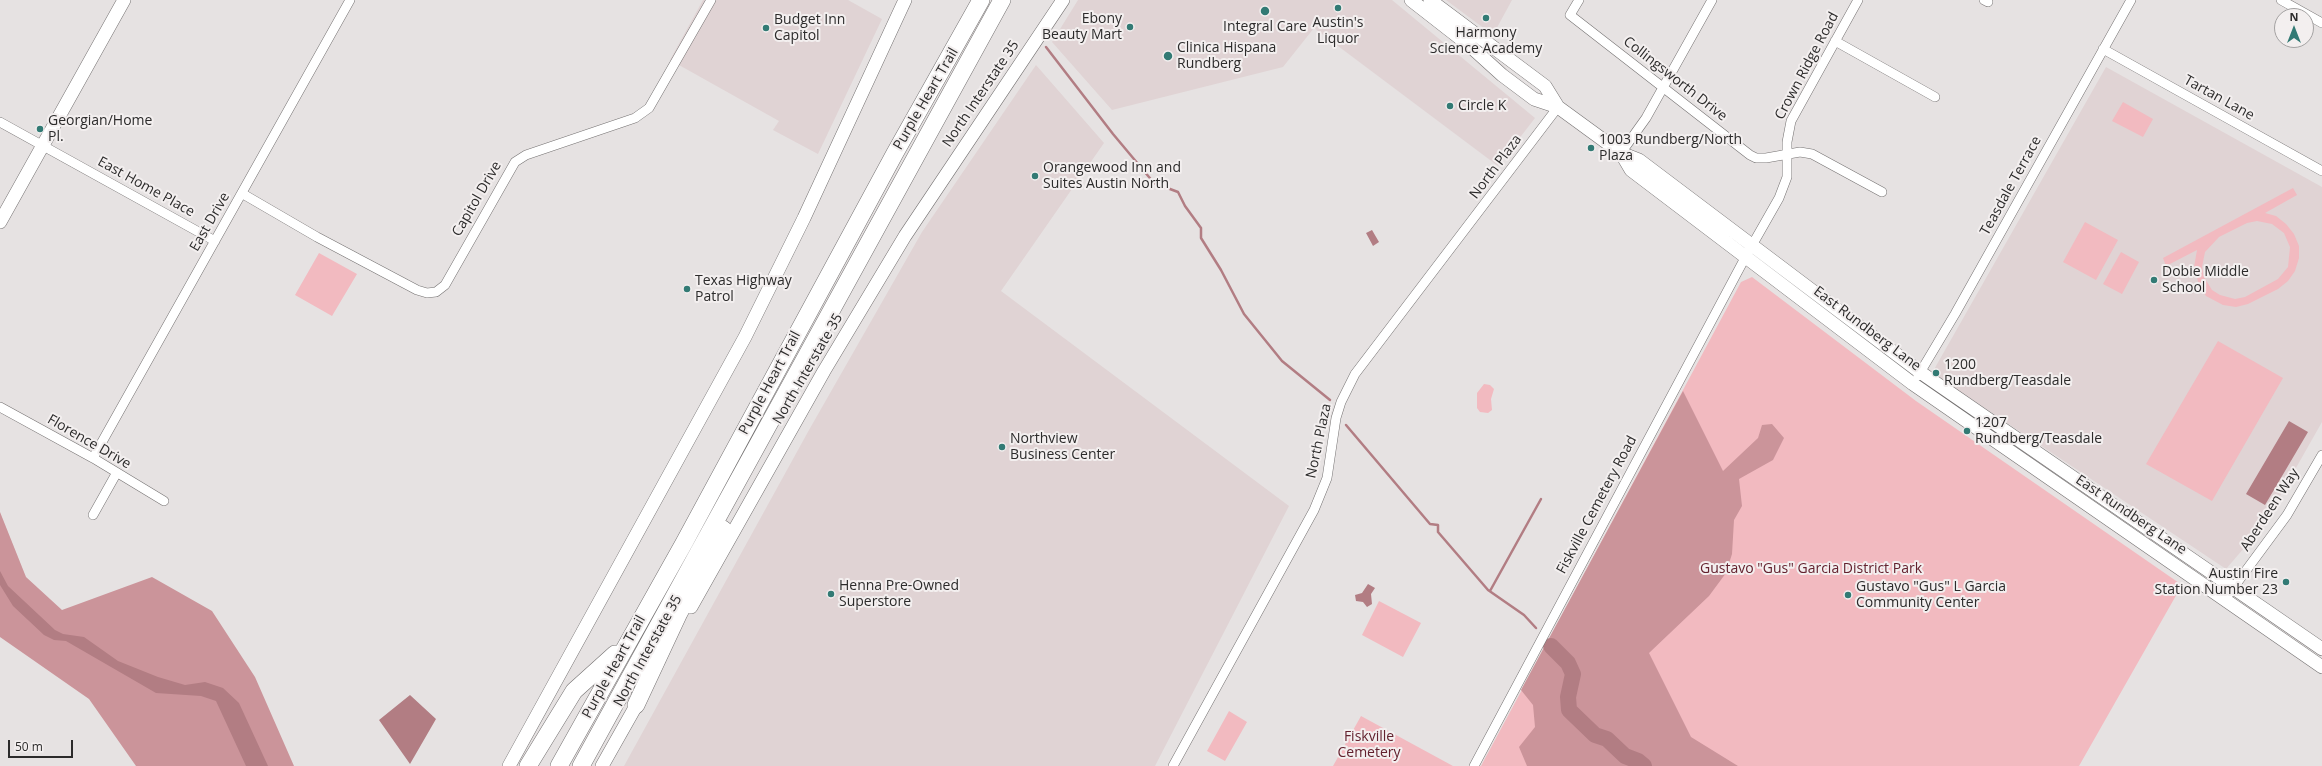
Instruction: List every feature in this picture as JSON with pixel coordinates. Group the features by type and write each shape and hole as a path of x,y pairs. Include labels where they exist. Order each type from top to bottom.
{"highway":[{"name":"Purple Heart Trail","path":"559,766 625,645 684,543 894,152 981,0"},
{"name":"Purple Heart Trail","path":"581,766 1002,0"},
{"path":"636,705 679,613 784,413 803,363"},
{"path":"528,766 574,691 625,645"}],"main road":[{"path":"0,222 124,0"},
{"path":"509,766 745,337 804,218 905,0"},
{"name":"North Interstate 35","path":"602,766 824,372 901,243 1063,0"},
{"name":"East Rundberg Lane","path":"1411,0 1521,89 1534,98 1558,107 1621,153 1631,170 1749,251 1920,372 2322,649"},
{"name":"East Rundberg Lane","path":"1430,0 1545,86 1558,107"},
{"name":"East Rundberg Lane","path":"1749,251 1912,384 2322,667"},
{"path":"1980,412 1981,431"},
{"path":"2062,487 2071,475"},
{"path":"2285,641 2295,631"}],"street":[{"name":"East Drive","path":"93,458 243,194 350,0"},
{"name":"Capitol Drive","path":"243,194 317,237 417,290 427,293 436,292 445,285 515,162 526,155 635,118 649,108 711,0"},
{"name":"Collingsworth Drive","path":"1579,0 1570,15 1756,158 1771,158 1788,153 1800,152 1812,154 1882,192"},
{"path":"1621,153 1646,118 1712,0"},
{"name":"Crown Ridge Road","path":"1749,251 1785,186 1788,153 1788,130 1791,121 1858,0"},
{"name":"Teasdale Terrace","path":"1912,384 1955,314 2130,0"},
{"path":"2281,0 2322,23"},
{"path":"1835,41 1935,97"},
{"name":"Tartan Lane","path":"2103,49 2322,171"},
{"name":"North Plaza","path":"1174,766 1317,504 1327,478 1336,418 1344,396 1355,374 1558,107"},
{"name":"East Home Place","path":"0,122 215,241"},
{"name":"Fiskville Cemetery Road","path":"1474,766 1749,251"},
{"name":"Florence Drive","path":"0,407 93,458 116,474 164,501"},
{"name":"Aberdeen Way","path":"2225,599 2287,515 2322,455"},
{"path":"93,515 116,474"}],"shaded area":[{"path":"703,0 848,0 882,19 818,154 773,130 779,121 670,60"},
{"path":"1078,0 1392,0 1535,118 1498,166 1314,28 1283,67 1112,110 1052,42"},
{"name":"Harmony Science Academy","path":"1446,0 1512,0 1493,35"},
{"path":"1036,65 1104,143 1001,291 1289,506 1155,766 624,766 809,430 922,232"},
{"name":"Dobie Middle School","path":"2106,67 2322,187 2322,422 2263,526 2226,569 1932,373"},
{"path":"1372,230 1379,242 1373,246 1366,233"},
{"path":"1683,391 1723,471 1758,438 1762,425 1772,424 1784,438 1773,460 1739,479 1742,506 1734,520 1732,554 1726,573 1709,596 1649,653 1691,737 1738,766 1527,766 1519,747 1535,727 1533,705 1521,690"},
{"path":"2289,421 2308,432 2265,505 2246,494"},
{"path":"0,512 26,577 62,610 152,577 212,611 255,677 294,766 136,766 89,699 0,637"},
{"path":"0,571 8,586 55,630 63,634 84,637 118,661 158,677 185,685 205,682 223,688 239,703 268,766 246,766 216,701 201,696 156,693 66,641 54,640 44,635 13,606 0,585"},
{"path":"1368,584 1375,588 1371,594 1372,604 1367,607 1363,602 1356,601 1355,595 1362,593"},
{"path":"410,695 436,719 410,764 379,720"}],"green space":[{"path":"2123,102 2153,119 2143,137 2112,121"},
{"path":"2293,188 2297,195 2265,213 2276,216 2286,224 2294,234 2299,246 2299,258 2295,271 2288,281 2278,289 2248,304 2236,307 2223,305 2206,296 2199,285 2194,267 2197,250 2166,266 2163,258","holes":["2257,221 2272,224 2284,233 2290,247 2288,267 2278,279 2245,297 2235,299 2220,295 2212,290 2204,277 2202,267 2205,252 2219,237 2247,223"]},
{"path":"2085,222 2118,240 2096,280 2063,262"},
{"path":"2121,252 2139,262 2122,294 2103,284"},
{"path":"319,253 357,274 332,316 295,295"},
{"name":"Gustavo \"Gus\" Garcia District Park","path":"1752,277 1916,401 2182,585 2079,766 1481,766 1741,282"},
{"path":"2218,341 2283,378 2212,501 2146,464"},
{"path":"1484,384 1490,385 1494,389 1491,399 1492,410 1488,413 1480,412 1477,408 1477,393"},
{"path":"1379,601 1421,623 1403,657 1362,635"},
{"path":"1229,711 1247,722 1225,761 1207,751"},
{"name":"Fiskville Cemetery","path":"1361,716 1453,766 1333,766"}],"waterway":[{"path":"1046,47 1113,134 1154,183 1178,192 1185,206 1201,228 1201,238 1221,270 1244,314 1282,361 1330,400"},
{"path":"1346,425 1430,524 1438,525 1438,532 1488,590 1524,615 1536,628"},
{"path":"1490,591 1541,499"},
{"path":"1551,646 1568,663 1573,674 1568,697 1569,710 1595,735 1607,739 1625,756 1638,761 1644,766"}],"place":[{"name":"Austin's Liquor","path":"1338,8"},
{"name":"Integral Care","path":"1265,11"},
{"name":"Harmony Science Academy","path":"1486,18"},
{"name":"Ebony Beauty Mart","path":"1130,27"},
{"name":"Budget Inn Capitol","path":"766,28"},
{"name":"Clinica Hispana Rundberg","path":"1168,56"},
{"name":"Circle K","path":"1450,106"},
{"name":"Georgian/Home Pl.","path":"40,129"},
{"name":"1003 Rundberg/North Plaza","path":"1591,148"},
{"name":"Orangewood Inn and Suites Austin North","path":"1035,176"},
{"name":"Dobie Middle School","path":"2154,280"},
{"name":"Texas Highway Patrol","path":"687,289"},
{"name":"1200 Rundberg/Teasdale","path":"1936,373"},
{"name":"1207 Rundberg/Teasdale","path":"1967,431"},
{"name":"Northview Business Center","path":"1002,447"},
{"name":"Austin Fire Station Number 23","path":"2286,582"},
{"name":"Henna Pre-Owned Superstore","path":"831,594"},
{"name":"Gustavo \"Gus\" L Garcia Community Center","path":"1848,595"}]}
